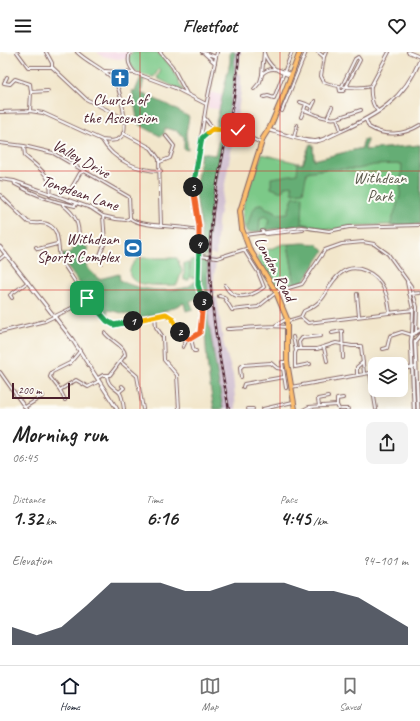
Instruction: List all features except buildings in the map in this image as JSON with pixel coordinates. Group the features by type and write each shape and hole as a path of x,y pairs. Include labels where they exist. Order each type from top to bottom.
{"highway":[{"name":"London Road","path":"295,409 288,388 287,320 276,292 246,249 240,217 242,204 261,141 289,90 300,52"}],"street":[{"path":"17,52 28,67 52,67"},
{"path":"46,52 52,63 52,67 86,99 119,116 123,121"},
{"path":"0,112 30,111 50,116 102,140 116,140 123,133 123,114 118,86 103,71 77,52"},
{"path":"130,52 128,59 129,66 135,73"},
{"path":"160,52 172,66 187,95"},
{"path":"0,195 28,222 50,225 57,234 58,255 62,262 90,303 107,321 114,325 164,314 168,315 181,335 190,339 197,336 201,329 203,300 198,285 199,256 197,230 199,226 193,188 202,138 206,104 217,52"},
{"path":"264,52 269,64 275,69 292,76"},
{"path":"254,89 260,82 264,52"},
{"path":"264,97 268,96 274,98 292,52"},
{"path":"282,111 289,90 306,52"},
{"path":"320,52 324,58"},
{"path":"326,52 321,76 324,82 347,87 371,86"},
{"path":"374,115 370,91 371,86 389,52"},
{"path":"408,52 420,57"},
{"path":"204,53 216,57"},
{"path":"204,53 215,63"},
{"path":"339,86 340,91 343,91 347,87 349,80 360,60 358,57 342,86"},
{"path":"268,130 317,142 360,123 391,104 402,92 420,60"},
{"path":"262,74 268,70 275,69"},
{"path":"103,71 135,73 175,88 206,104"},
{"path":"109,76 111,72"},
{"path":"7,77 4,83 10,84 15,79 18,79 30,84 30,111"},
{"path":"175,88 180,83"},
{"path":"366,87 370,91"},
{"path":"31,92 48,91"},
{"path":"310,112 315,101"},
{"path":"300,102 312,106"},
{"path":"301,117 306,104"},
{"path":"327,118 332,106"},
{"path":"374,108 379,112"},
{"path":"304,110 327,118 337,118 361,110"},
{"path":"119,116 123,114"},
{"path":"204,117 213,129 237,133 261,141"},
{"path":"337,118 341,131"},
{"path":"366,120 367,125"},
{"path":"360,123 367,125 375,131 394,134 404,133 420,125"},
{"path":"294,137 298,125"},
{"path":"202,138 213,129"},
{"path":"123,133 151,148 160,162 161,226"},
{"path":"160,162 170,158 174,146 171,140 166,136"},
{"path":"102,140 109,150 132,165 147,171 161,171"},
{"name":"Valley Drive","path":"0,143 24,146 53,153 79,167 107,186 129,197 130,218"},
{"path":"24,146 25,156 46,175 50,187 50,195"},
{"path":"71,189 80,173 79,167"},
{"path":"80,173 85,171"},
{"name":"Tongdean Lane","path":"0,179 14,182 91,208 103,216 116,220 126,220 130,218 133,221 197,230"},
{"path":"14,182 26,190 63,204 75,206 76,204"},
{"path":"63,204 63,206 73,213 77,220 79,238"},
{"path":"101,263 100,255 105,242 103,216"},
{"path":"244,235 262,231 302,227 329,231 352,227 420,225"},
{"path":"262,231 266,234 303,230"},
{"path":"219,296 224,296 233,310 258,306 276,292 302,284 325,250 363,242 378,247 397,265 407,280 414,293 418,319 416,332 418,338 416,370 419,386 418,409 414,409 412,367 413,310 407,280"},
{"path":"38,249 57,244"},
{"path":"0,247 80,351 117,409"},
{"path":"199,256 217,258 246,249 264,287 245,297 230,293 225,285"},
{"path":"0,260 6,254"},
{"path":"301,317 304,311 316,306 324,298 339,275 351,268 368,272 380,282 384,289 390,313"},
{"path":"12,298 10,295 28,282"},
{"path":"409,294 420,293"},
{"path":"356,294 360,316"},
{"path":"0,332 56,318 80,304 87,298"},
{"path":"80,304 90,303"},
{"path":"301,317 308,323 413,310"},
{"path":"156,315 156,327 163,337 164,360 177,375 179,409"},
{"path":"228,329 254,329 276,325 287,320 301,317"},
{"path":"276,325 288,327"},
{"path":"412,337 420,330"},
{"path":"332,333 342,331 344,358"},
{"path":"383,349 387,348 390,336 402,332 418,338"},
{"path":"60,390 74,380 78,380 88,387 103,375 107,376 121,362 125,355 125,351 105,334"},
{"path":"300,348 299,342 302,338 321,336"},
{"path":"293,337 296,351 295,366 310,364"},
{"path":"183,347 187,338"},
{"path":"190,339 191,345 194,351 196,351"},
{"path":"296,351 300,348 324,348 336,343 361,346 364,373"},
{"path":"324,348 327,361"},
{"path":"65,400 60,390 50,378 52,372 70,363 80,351"},
{"path":"121,362 137,376 143,409"},
{"path":"287,362 282,362 284,377 288,388 331,381 368,372"},
{"path":"357,374 357,367 363,362"},
{"path":"241,377 240,368 243,366 271,363 277,368 283,369"},
{"path":"408,368 416,367"},
{"path":"0,372 25,408 43,396"},
{"path":"107,376 111,387 119,392 124,409"},
{"path":"243,387 244,384 284,377"},
{"path":"119,392 124,388 122,386"},
{"path":"314,399 328,397"},
{"path":"374,397 376,409"},
{"path":"344,398 337,399 337,405 340,409 348,409"},
{"path":"318,399 319,406"},
{"path":"263,409 293,402"},
{"path":"305,409 319,406 337,405"},
{"path":"248,409 253,409"}],"shaded area":[{"path":"97,52 130,52 128,59 117,59 102,56"},
{"path":"235,52 241,52 238,73 241,74 241,91 235,131 225,129"},
{"path":"210,92 222,95 219,109 207,108"},
{"path":"224,134 234,135 218,222 216,255 205,254 208,195"},
{"path":"206,260 216,260 213,285 215,293 207,294"},
{"path":"208,296 217,297 223,342 233,375 236,409 214,409 209,381 204,325 205,298"}],"green space":[{"path":"132,52 157,52 170,65 184,92 157,78 161,70 159,69 154,77 145,76 135,70 128,58"},
{"path":"230,52 235,52 234,81 225,130 215,128 230,62"},
{"path":"141,77 144,78 141,93 168,105 189,117 186,134 188,150 184,149 184,137 177,131 165,128 164,134 160,136 138,124 132,90 135,91"},
{"path":"221,132 225,133 212,196 207,256 202,256 201,226 195,192 201,153 215,155"},
{"name":"Withdean Park","path":"363,140 367,140 365,150 420,145 420,224 352,226 334,230 301,225 249,233 246,231 242,213 244,203 262,154 302,164 310,144 313,145 314,160 362,148"},
{"path":"363,140 367,140 365,150 420,145 420,224 390,226 400,196 402,164 374,165 358,169 327,169 307,172 303,192 292,193 292,185 285,186 282,192 271,188 271,178 297,174 298,163 303,164 310,144 313,145 314,160 362,148"},
{"path":"303,196 302,223 329,230 301,225 266,230 269,220 265,216 260,218 259,231 249,233 246,231 252,211 258,204 263,204 266,208 275,211 277,214 288,213 293,197"},
{"path":"79,242 88,248 85,258 86,265 99,279 119,274 120,280 135,286 153,290 180,289 187,287 197,280 200,297 190,301 193,309 186,311 184,303 160,313 133,320 131,315 108,310 107,318 90,298 61,258 60,254 69,254"},
{"path":"283,244 288,244 295,284 278,289 256,258 265,251"},
{"path":"288,244 317,244 324,251 304,281 295,284"},
{"path":"138,258 177,258 182,271 177,285 145,284 132,279 130,273 132,265"},
{"path":"199,258 207,259 208,294 202,294"},
{"path":"190,260 196,260 196,278 190,277 189,280 184,280 184,263 189,263 190,276"},
{"path":"205,299 209,299 208,319 223,409 214,409 206,354"}],"railway":[{"path":"229,409 213,315 210,243 218,177 231,115 239,52"}],"place":[{"name":"Church of the Ascension","path":"120,78"},
{"name":"Withdean Sports Complex","path":"133,248"}],"route":[{"path":"87,298 107,321 114,325 164,314 172,318 182,336 190,339 196,337 200,333 203,300 198,285 199,232 197,230 199,226 194,204 193,188 202,138 213,129 230,133 237,133 238,130"}]}
